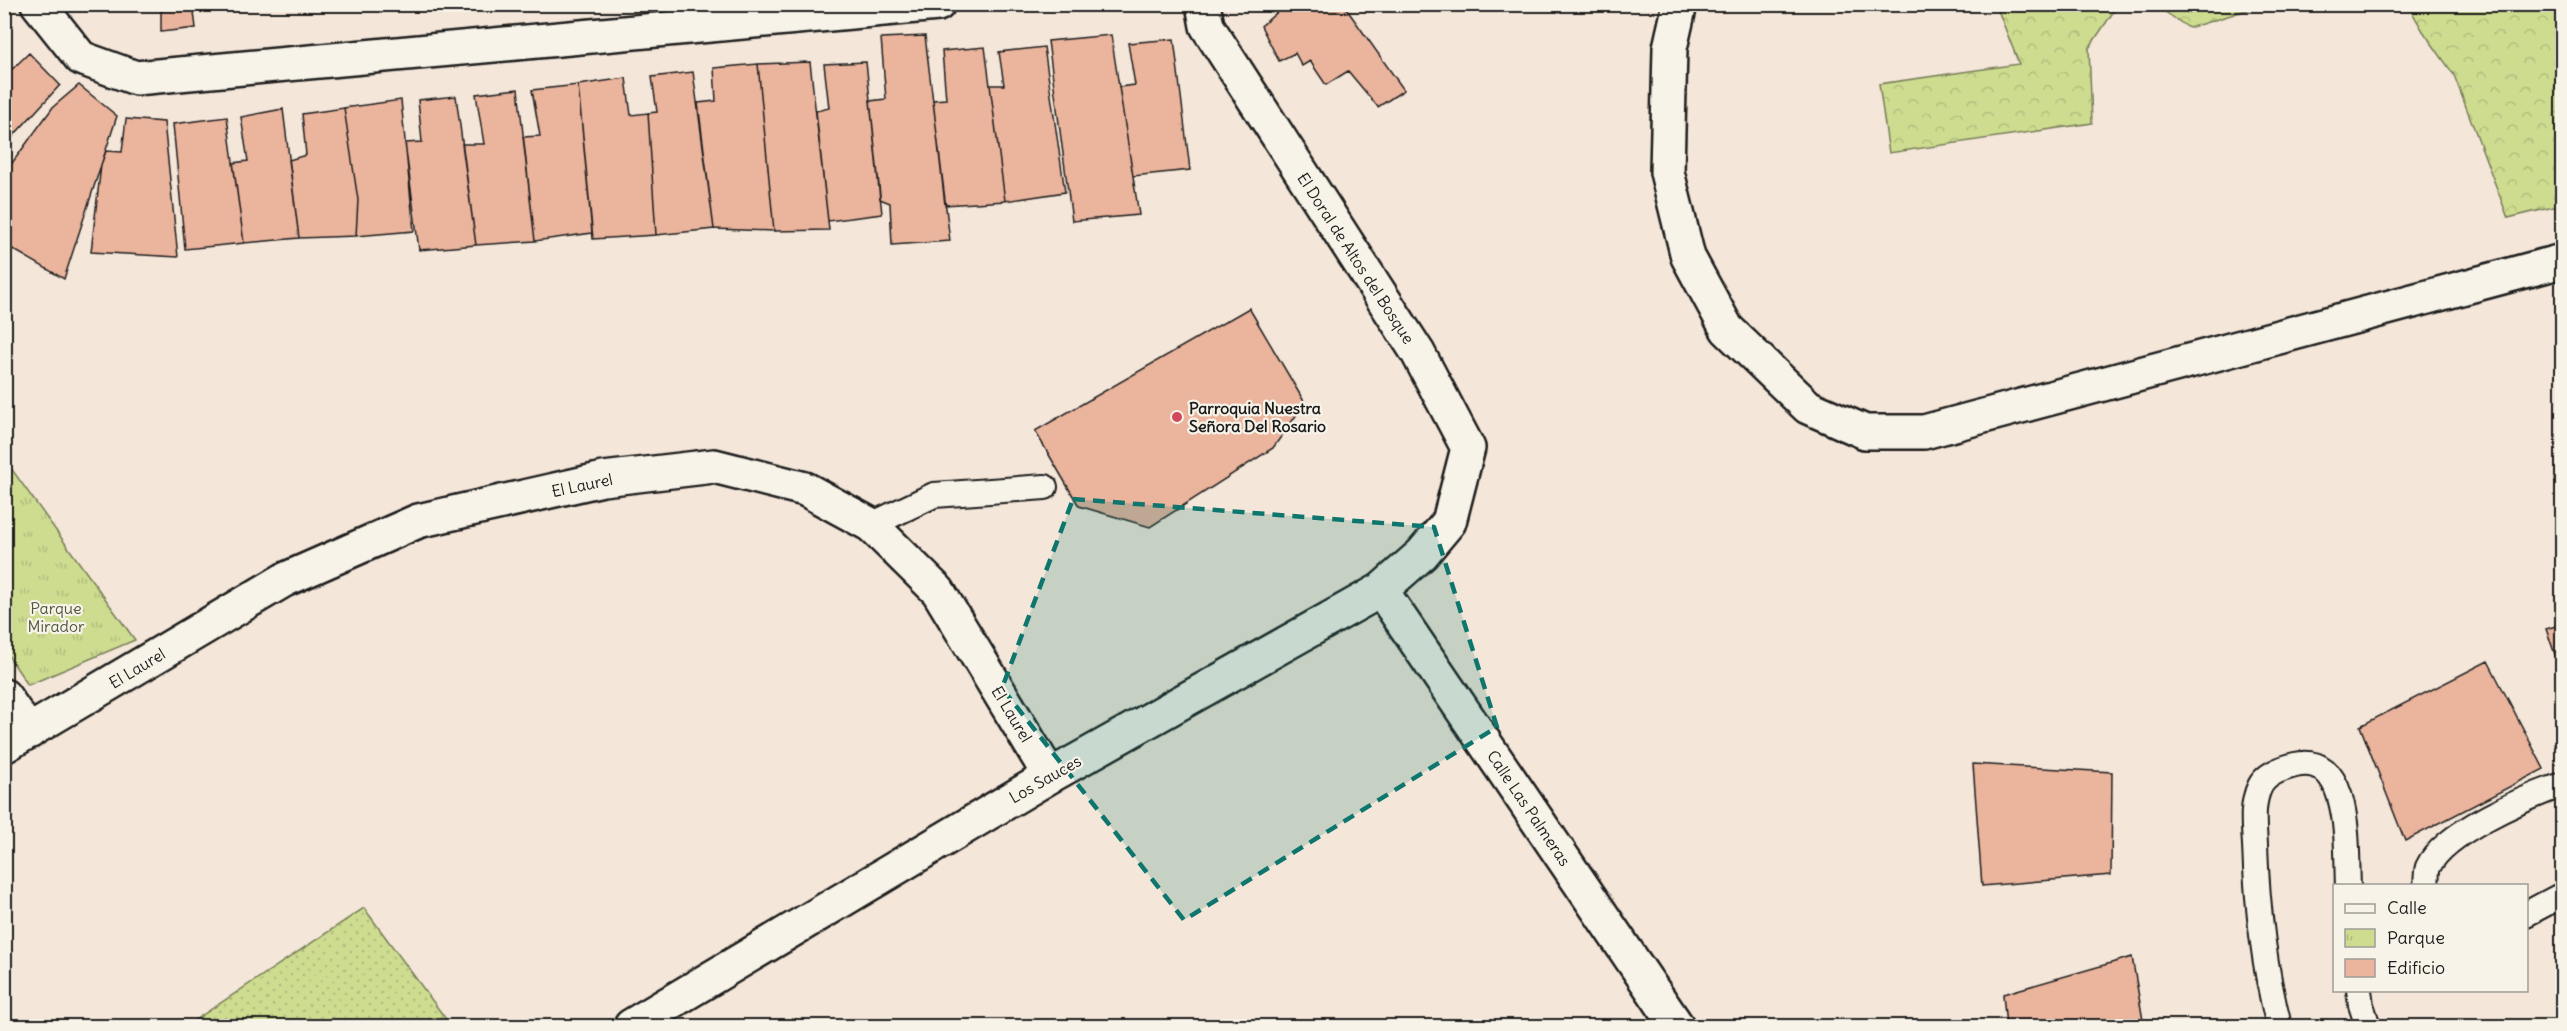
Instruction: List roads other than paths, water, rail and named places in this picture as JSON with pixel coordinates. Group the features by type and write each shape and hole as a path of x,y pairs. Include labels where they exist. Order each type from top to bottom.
{"street":[{"path":"38,4 81,58 136,78 939,4"},
{"name":"El Doral de Altos del Bosque","path":"1203,4 1207,26 1418,353 1468,448 1449,522"},
{"path":"1680,4 1670,48 1667,172 1688,257 1727,329 1808,407 1865,432 1924,432 2562,261"},
{"name":"El Laurel","path":"4,696 17,739 284,579 418,521 603,479 714,466 805,489 871,525 938,591 1050,776"},
{"name":"Los Sauces","path":"631,1026 1050,776 1381,590 1422,554 1449,522"},
{"name":"Calle Las Palmeras","path":"1381,590 1677,1026"}],"lane":[{"path":"871,525 934,495 1045,487"},
{"path":"2279,1026 2262,941 2254,810 2261,784 2279,769 2304,763 2324,771 2338,788 2344,813 2348,884"},
{"path":"2426,884 2428,868 2443,848 2472,826 2562,785"},
{"path":"2528,913 2562,895"},
{"path":"2359,992 2368,1026"}],"place":[{"name":"Parroquia Nuestra Señora Del Rosario","path":"1177,417"}],"park label":[{"name":"Parque Mirador","path":"56,617"}]}
